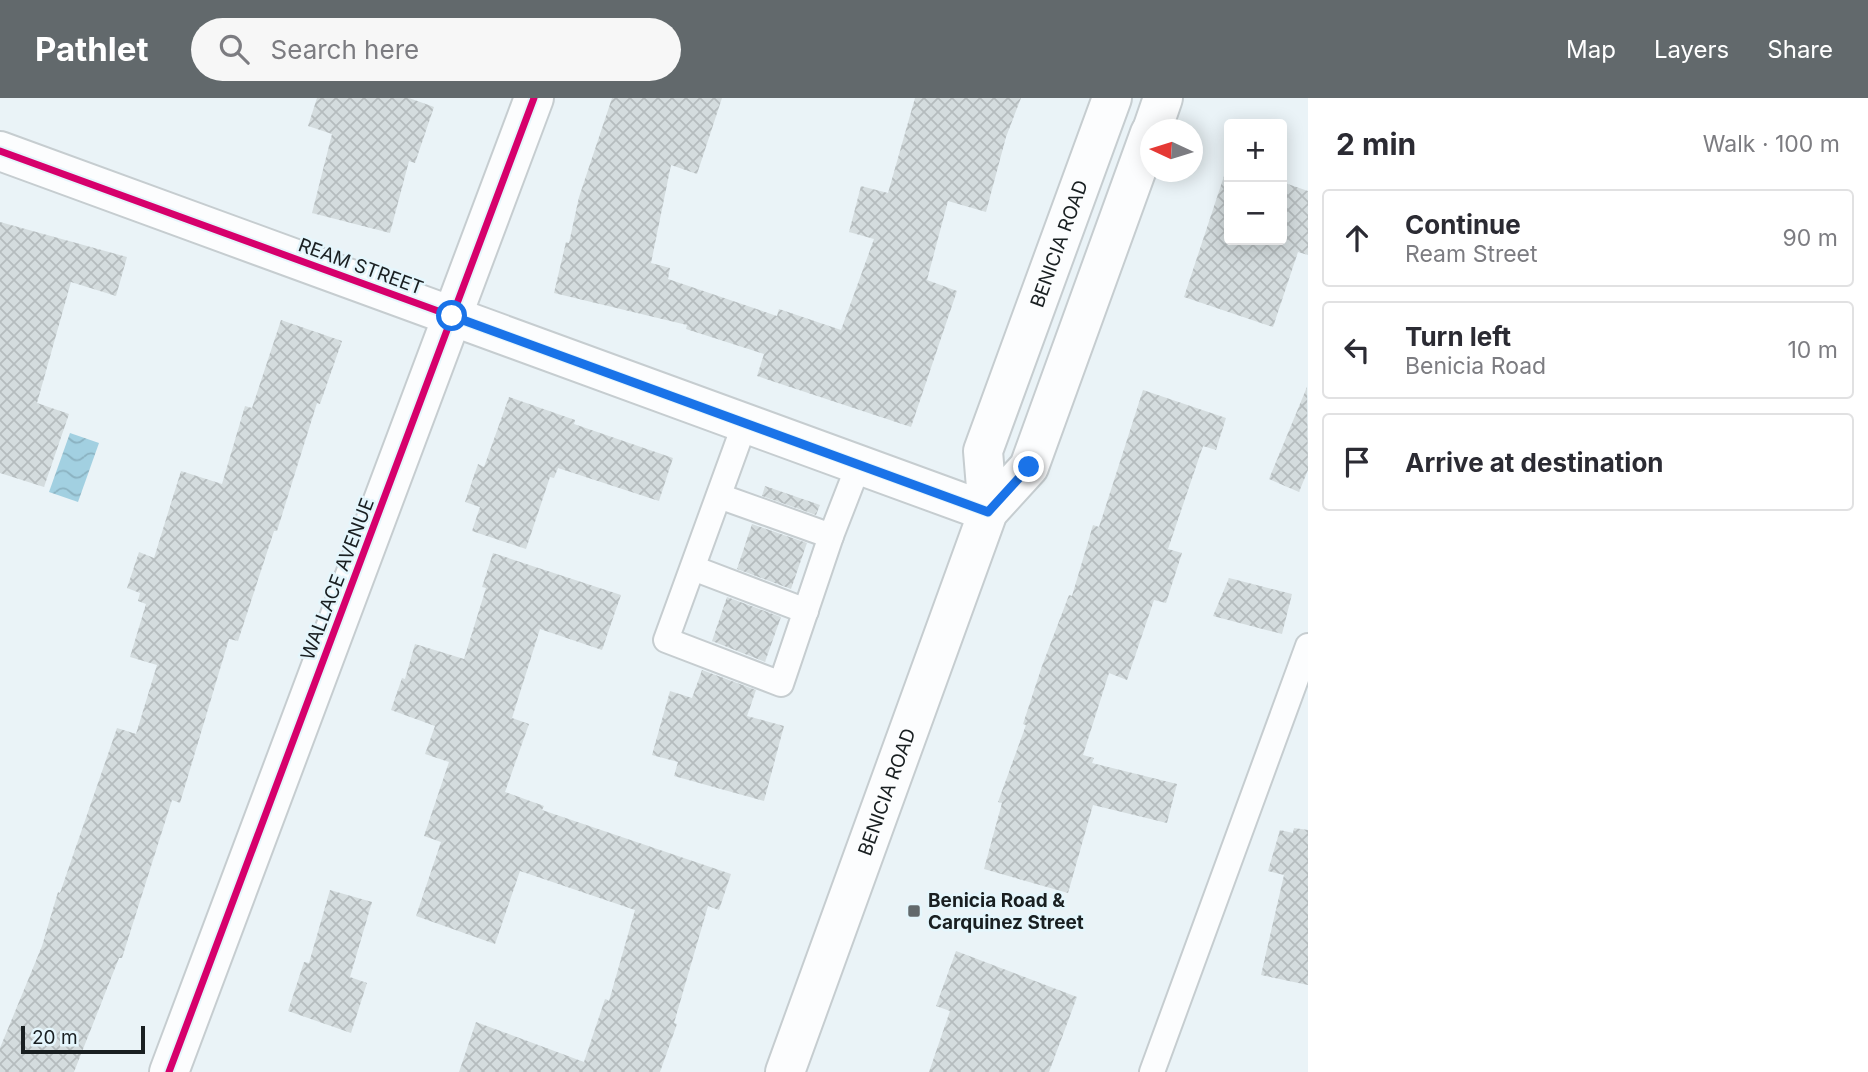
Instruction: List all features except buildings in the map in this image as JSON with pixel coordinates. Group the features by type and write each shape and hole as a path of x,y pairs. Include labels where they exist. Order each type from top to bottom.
{"street":[{"name":"WALLACE AVENUE","path":"169,1072 534,98"},
{"name":"BENICIA ROAD","path":"988,512 983,451 1112,98"},
{"name":"BENICIA ROAD","path":"1155,119 1163,98"},
{"name":"REAM STREET","path":"0,151 988,512"},
{"name":"BENICIA ROAD","path":"785,1072 988,512 1029,467 1140,161"}],"lane":[{"path":"745,423 666,640 781,684 831,536 859,464"},
{"path":"719,496 831,536"},
{"path":"693,568 806,611"},
{"path":"1153,1072 1308,646"}],"water":[{"path":"70,433 99,443 78,502 49,492"}],"cycle path":[{"path":"169,1072 534,98"},
{"path":"0,151 988,512"}],"place":[{"name":"Benicia Road & Carquinez Street","path":"914,911"}],"route":[{"path":"452,316 988,512 1029,467"}]}
